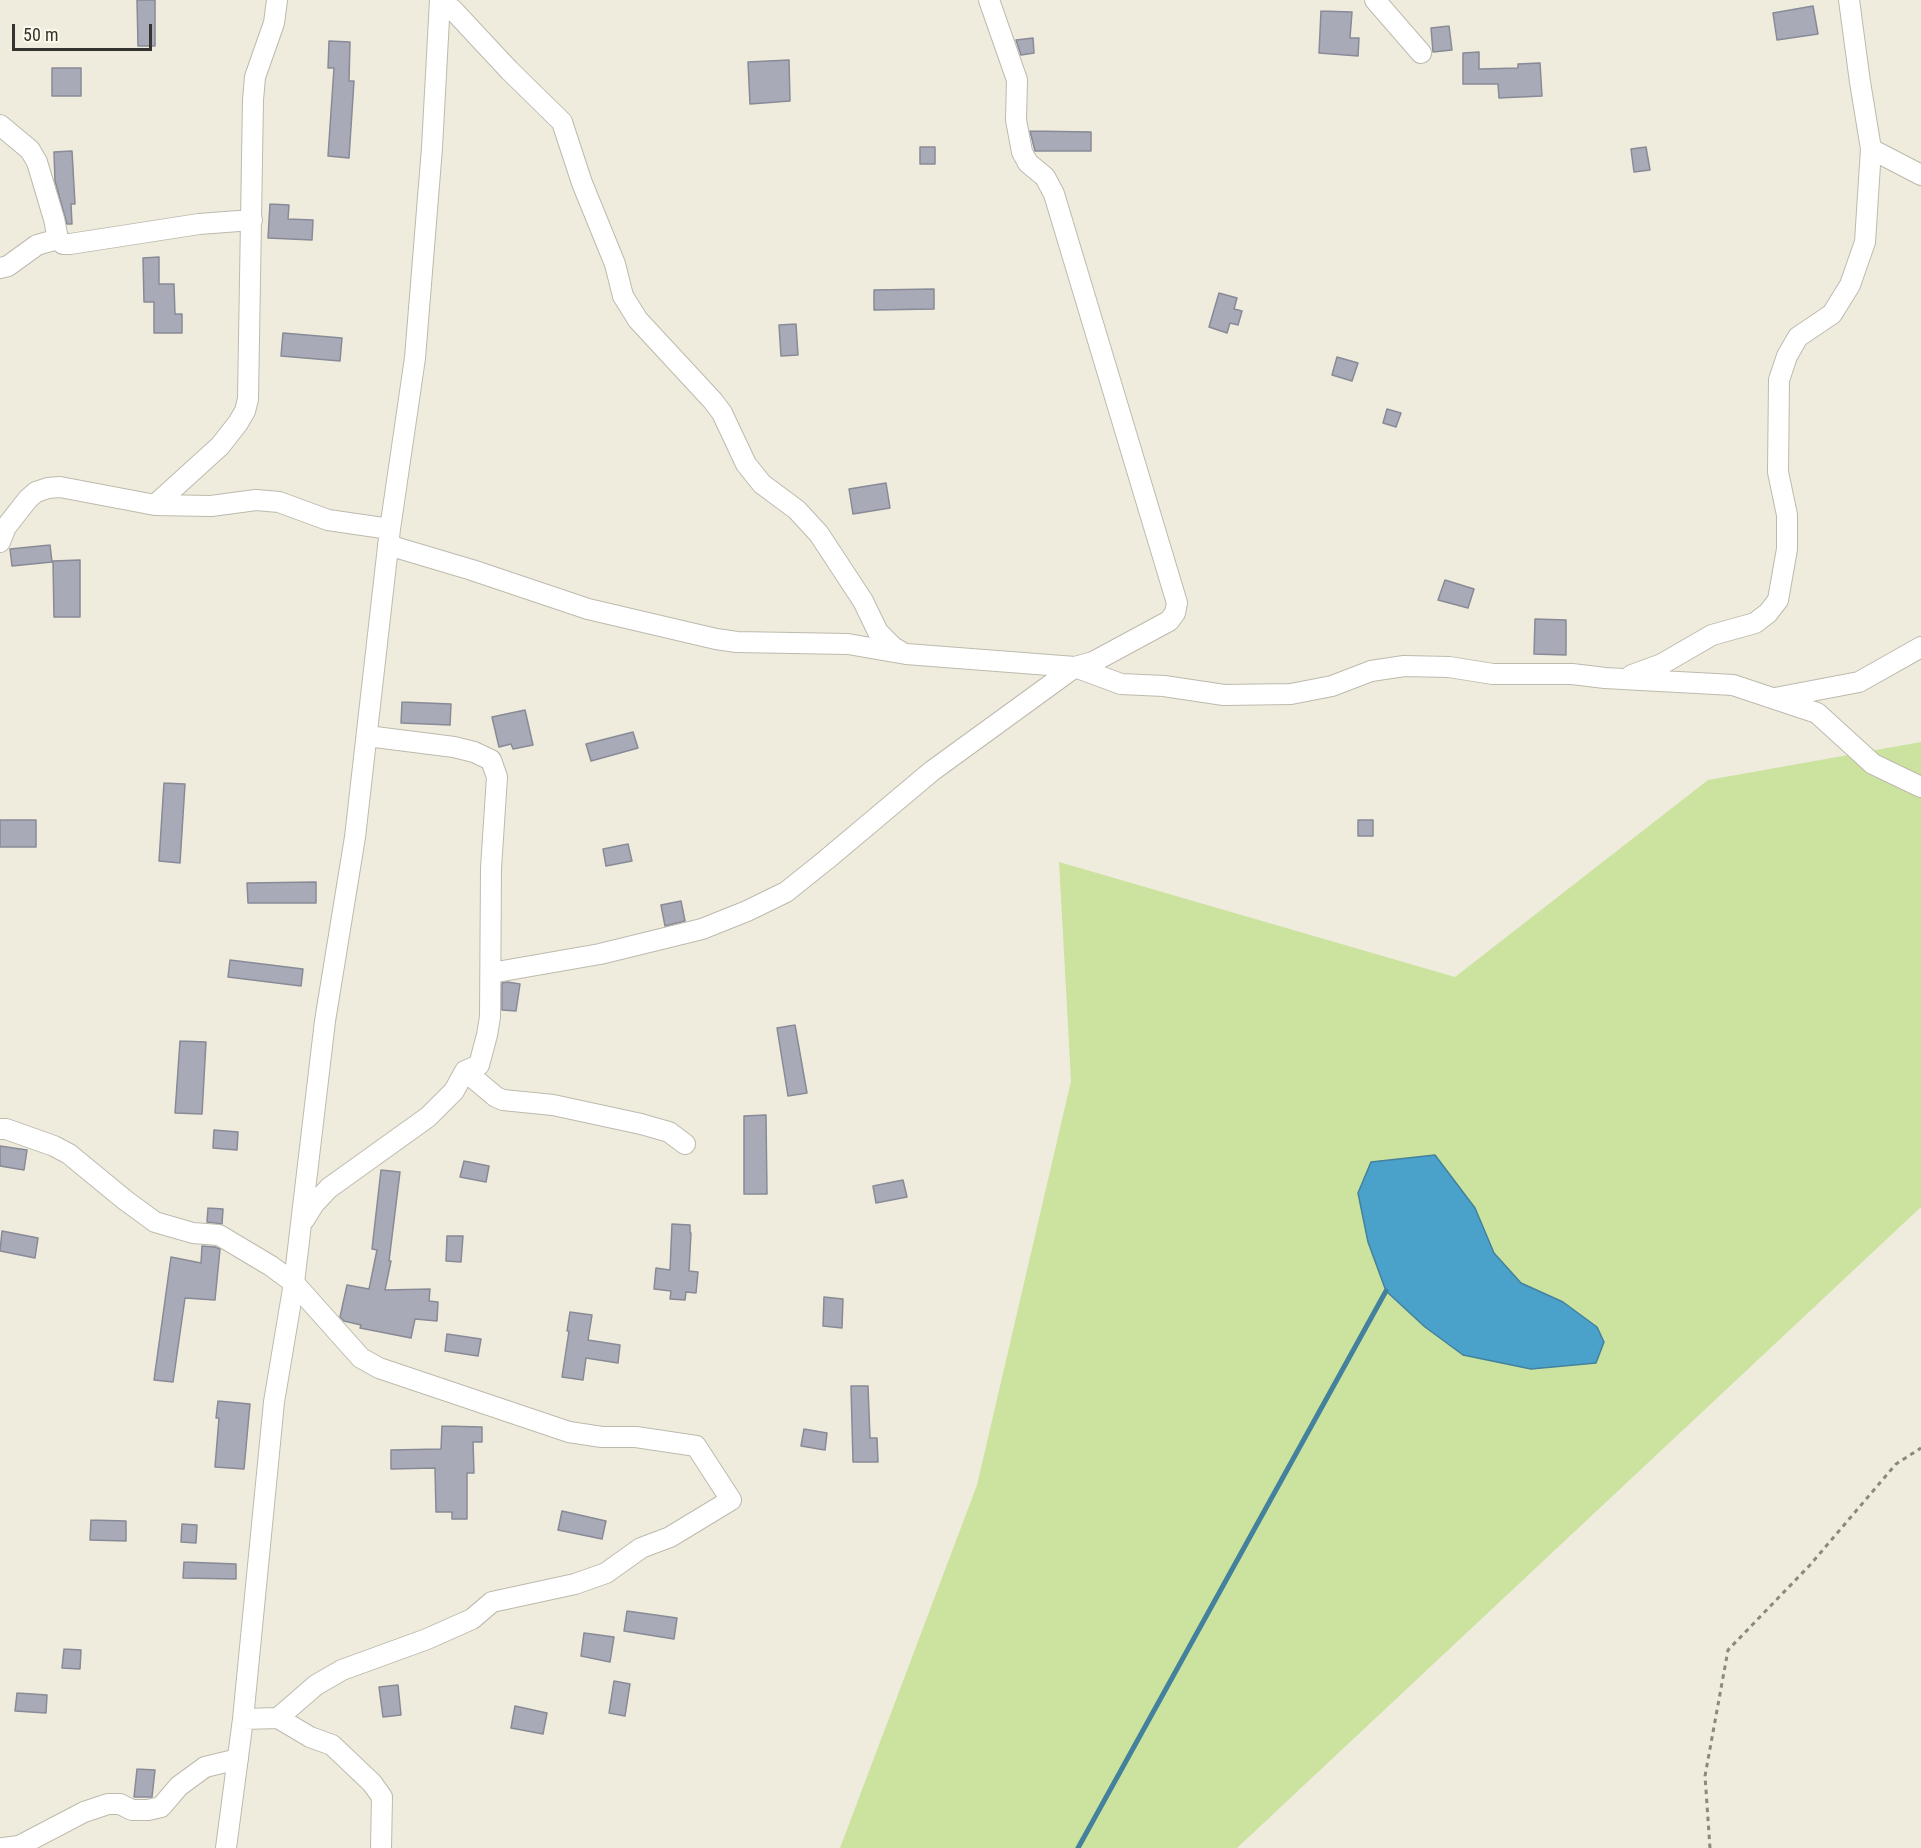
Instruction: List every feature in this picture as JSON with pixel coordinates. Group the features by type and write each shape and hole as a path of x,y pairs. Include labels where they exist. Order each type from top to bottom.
{"street":[{"path":"155,505 220,446 245,411 248,399 255,77 274,23 276,0"},
{"path":"226,1848 243,1719 274,1402 294,1283 326,1021 355,837 389,537 415,358 432,148 440,0"},
{"path":"440,0 454,10 509,70 562,122 582,183 615,264 623,296 638,320 713,401 722,414 746,465 762,484 797,510 819,534 863,601 878,632 893,647 906,654"},
{"path":"491,973 600,954 702,929 786,892 932,771 1075,667 1093,662 1169,621 1175,612 1177,603 1054,194 1045,177 1028,163 1022,152 1016,120 1017,80 989,0"},
{"path":"1375,0 1421,53"},
{"path":"1623,678 1662,664 1712,635 1755,623 1768,614 1778,600 1787,549 1787,515 1778,472 1779,380 1787,356 1798,337 1832,314 1850,285 1865,242 1871,149 1850,0"},
{"path":"0,125 30,150 54,219 58,239 63,244 199,224 252,220"},
{"path":"1871,149 1921,175"},
{"path":"0,268 8,266 37,245 58,239"},
{"path":"0,542 6,527 28,499 36,492 48,488 60,487 155,505 211,506 256,500 279,502 328,520 389,537 472,570 588,609 716,639 761,644 848,644 906,654 1075,667 1121,684 1164,686 1224,695 1291,694 1332,686 1371,671 1404,666 1449,667 1493,674 1572,674 1733,685 1817,713 1873,764 1921,787"},
{"path":"1773,698 1859,682 1921,647"},
{"path":"301,1225 314,1204 328,1188 428,1117 454,1091 465,1071 479,1065 488,1035 491,973 491,868 497,777 490,760 474,752 367,735"},
{"path":"465,1071 503,1101 553,1105 641,1124 669,1132 685,1144"},
{"path":"0,1129 6,1129 54,1146 69,1154 155,1222 194,1233 219,1235 271,1266 294,1283 361,1358 379,1368 569,1432 602,1437 636,1437 696,1446 731,1500 670,1538 641,1548 606,1573 575,1584 492,1602 472,1619 342,1670 316,1685 278,1718"},
{"path":"243,1719 278,1718 310,1737 333,1745 372,1783 382,1797 381,1848"},
{"path":"3,1848 20,1846 84,1812 108,1804 120,1804 132,1810 161,1807 179,1786 205,1767 238,1759"}],"path":[{"path":"1710,1848 1706,1776 1728,1650 1810,1565 1896,1464 1921,1448"}],"green space":[{"path":"1921,742 1921,1207 1237,1848 840,1848 977,1485 1071,1081 1059,862 1455,977 1708,780"}],"water":[{"path":"1435,1155 1475,1208 1494,1253 1521,1283 1563,1302 1597,1327 1604,1342 1596,1363 1531,1369 1463,1355 1425,1327 1386,1291 1368,1242 1358,1193 1371,1162"}],"building":[{"path":"137,0 155,0 155,46 138,46"},
{"path":"1813,6 1818,34 1777,40 1773,13"},
{"path":"1321,11 1352,12 1350,38 1359,38 1358,56 1319,53"},
{"path":"1449,26 1452,50 1433,52 1431,28"},
{"path":"1033,38 1034,53 1021,55 1016,40"},
{"path":"329,41 350,42 349,81 354,81 349,158 328,156 334,68 328,68"},
{"path":"1479,52 1479,69 1518,68 1518,64 1540,63 1542,96 1499,98 1498,84 1463,84 1463,53"},
{"path":"789,60 790,101 750,104 748,62"},
{"path":"52,68 81,68 81,96 52,96"},
{"path":"1030,131 1091,132 1091,151 1035,151"},
{"path":"920,147 935,147 935,164 920,164"},
{"path":"1646,147 1650,170 1634,172 1631,149"},
{"path":"72,151 75,204 71,204 72,224 67,224 55,181 54,152"},
{"path":"270,204 289,205 288,219 313,220 312,240 268,238"},
{"path":"159,257 159,284 174,284 175,314 182,314 182,333 154,333 154,302 144,302 143,258"},
{"path":"934,289 934,309 874,310 874,290"},
{"path":"1219,293 1237,298 1234,309 1242,311 1238,325 1230,323 1227,333 1209,327"},
{"path":"796,324 798,355 781,356 779,325"},
{"path":"283,333 342,338 340,361 281,356"},
{"path":"1337,357 1358,363 1352,381 1332,375"},
{"path":"1387,409 1401,413 1396,427 1383,423"},
{"path":"886,483 890,508 853,514 849,489"},
{"path":"50,545 52,562 12,566 10,549"},
{"path":"80,560 80,617 54,617 53,561"},
{"path":"1445,580 1474,589 1468,608 1438,600"},
{"path":"1535,619 1566,620 1566,655 1534,654"},
{"path":"402,702 451,704 450,725 401,723"},
{"path":"525,710 533,745 513,749 511,744 499,747 492,717"},
{"path":"633,732 638,748 591,761 586,744"},
{"path":"164,783 185,784 180,863 159,861"},
{"path":"0,820 36,820 36,847 0,847"},
{"path":"1358,820 1373,820 1373,836 1358,836"},
{"path":"628,844 632,861 606,866 603,849"},
{"path":"316,882 316,903 248,903 247,883"},
{"path":"681,901 685,921 665,926 661,905"},
{"path":"230,960 303,969 301,986 228,977"},
{"path":"502,983 520,984 516,1011 502,1010"},
{"path":"795,1025 807,1093 788,1096 777,1028"},
{"path":"180,1041 206,1042 202,1114 175,1113"},
{"path":"766,1115 767,1194 744,1194 744,1116"},
{"path":"214,1130 238,1132 237,1150 213,1148"},
{"path":"0,1146 27,1150 24,1170 0,1166"},
{"path":"464,1161 489,1166 486,1182 460,1177"},
{"path":"381,1170 400,1172 389,1261 391,1261 385,1290 430,1289 429,1301 438,1302 437,1321 415,1319 411,1338 360,1328 361,1325 344,1321 340,1317 347,1285 369,1289 377,1250 372,1249"},
{"path":"903,1180 907,1197 876,1203 873,1186"},
{"path":"208,1208 223,1209 222,1224 207,1222"},
{"path":"672,1224 690,1225 689,1271 698,1272 696,1293 686,1292 685,1300 670,1299 671,1291 654,1289 656,1268 670,1270"},
{"path":"2,1231 38,1238 35,1258 0,1251"},
{"path":"447,1236 463,1236 461,1262 446,1261"},
{"path":"202,1246 220,1249 215,1300 185,1298 173,1382 154,1380 171,1257 201,1263"},
{"path":"824,1297 843,1299 842,1328 823,1326"},
{"path":"570,1312 592,1315 588,1340 620,1345 618,1363 586,1358 583,1380 562,1377"},
{"path":"447,1334 481,1339 478,1356 445,1351"},
{"path":"851,1386 868,1386 870,1438 877,1438 878,1462 853,1462"},
{"path":"218,1401 250,1404 244,1469 215,1467"},
{"path":"442,1426 482,1427 482,1442 473,1442 474,1473 467,1473 467,1519 452,1519 452,1512 436,1512 435,1468 391,1469 391,1450 441,1449"},
{"path":"804,1429 827,1433 825,1450 801,1446"},
{"path":"562,1511 606,1521 602,1539 558,1530"},
{"path":"91,1520 126,1521 126,1541 90,1540"},
{"path":"182,1524 197,1525 196,1543 181,1542"},
{"path":"184,1562 236,1564 236,1579 183,1578"},
{"path":"627,1611 677,1618 674,1639 624,1631"},
{"path":"584,1633 614,1637 610,1662 581,1656"},
{"path":"64,1649 81,1650 80,1669 62,1668"},
{"path":"614,1681 630,1684 625,1716 609,1713"},
{"path":"398,1685 401,1715 383,1717 379,1687"},
{"path":"17,1693 47,1695 46,1713 15,1711"},
{"path":"515,1706 547,1713 543,1734 511,1728"},
{"path":"137,1769 155,1770 152,1797 134,1797"}],"waterway":[{"path":"1078,1848 1386,1291"}]}
